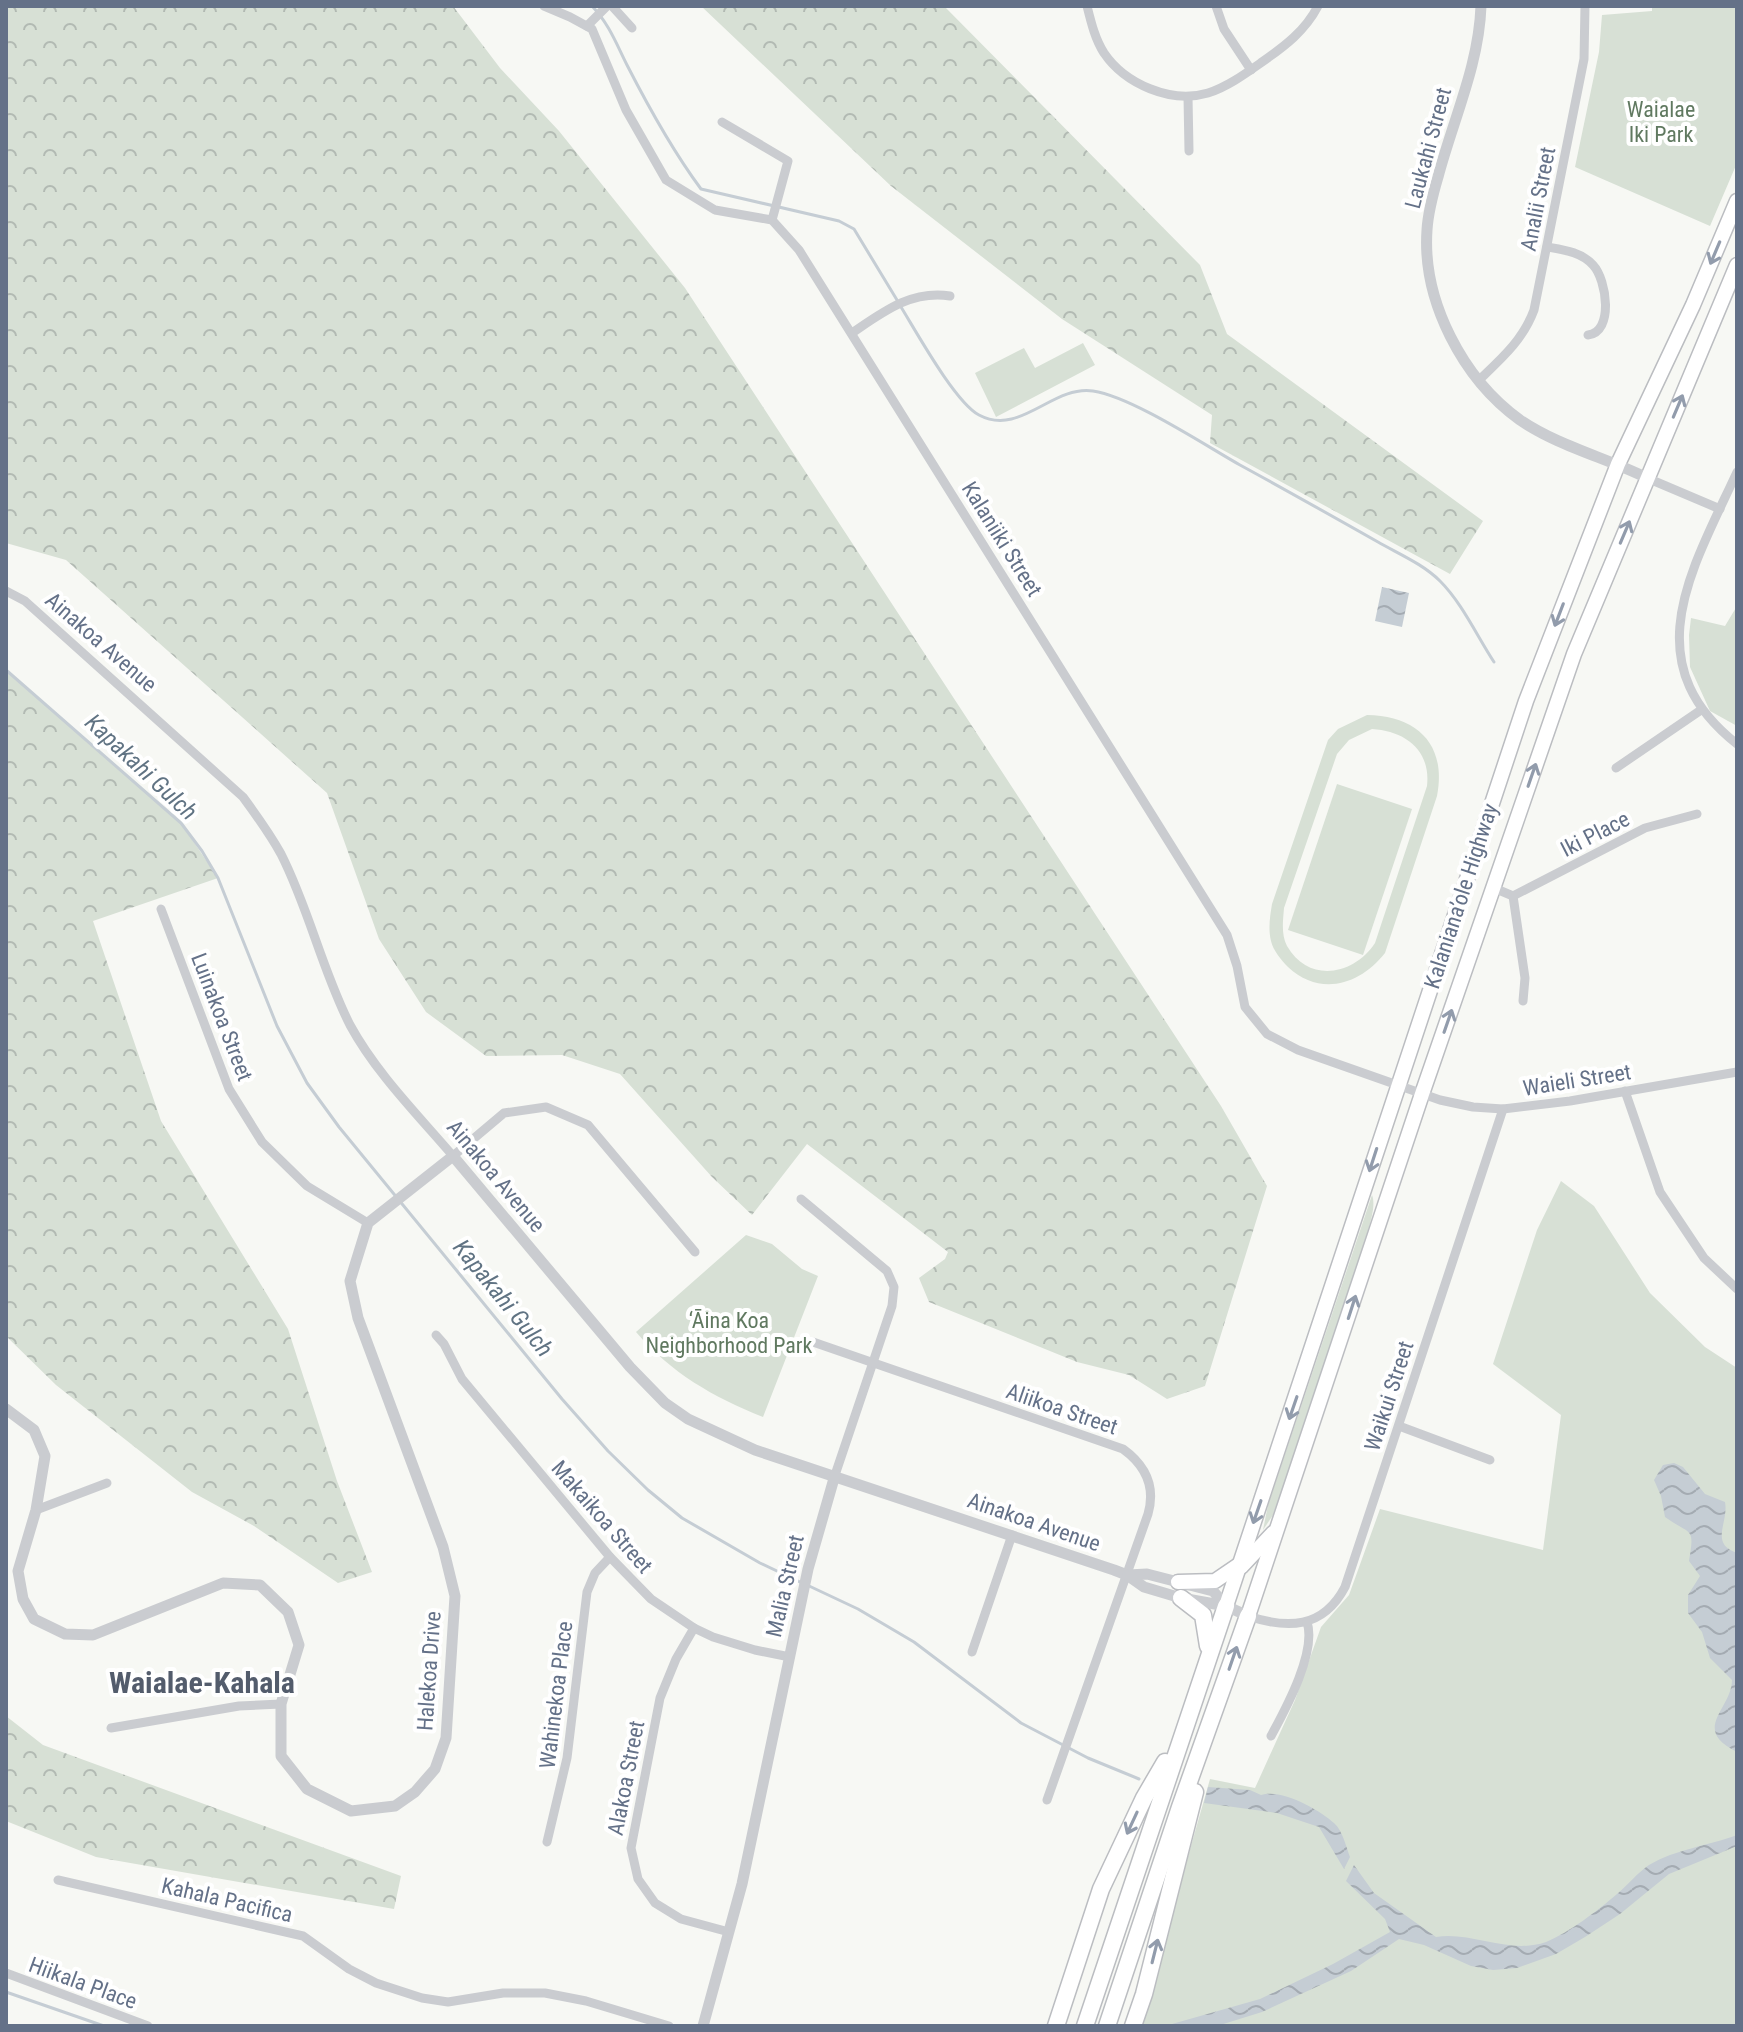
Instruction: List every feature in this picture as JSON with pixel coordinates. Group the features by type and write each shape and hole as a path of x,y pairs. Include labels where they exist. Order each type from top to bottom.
{"highway":[{"name":"Kalaniana’ole Highway","path":"1226,1606 1526,701 1618,464 1693,305 1737,201"},
{"name":"Kalaniana’ole Highway","path":"1248,1616 1422,1094 1574,654 1737,265"},
{"path":"1206,1663 1208,1635 1205,1619 1179,1590 1215,1581 1239,1566 1276,1530"},
{"path":"1085,2026 1226,1606"},
{"path":"1107,2026 1248,1616"},
{"path":"1133,2026 1144,1994 1218,1701"},
{"path":"1056,2026 1101,1889 1144,1798 1183,1730"}],"street":[{"path":"544,6 592,29 626,110 666,180 715,210 772,220 788,161 722,122"},
{"path":"1087,6 1097,40 1117,68 1149,88 1188,97 1214,90 1251,70 1296,37 1318,6"},
{"path":"1216,6 1224,29 1251,70"},
{"name":"Laukahi Street","path":"1481,6 1473,61 1438,176 1427,231 1434,294 1461,355 1479,380 1521,420 1647,478"},
{"name":"Analii Street","path":"1479,380 1514,346 1530,320 1584,59 1585,6"},
{"path":"587,26 604,10 632,28"},
{"path":"1188,97 1189,151"},
{"name":"Kalaniiki Street","path":"772,220 799,250 852,333 1227,935 1245,1007 1267,1034 1298,1050 1422,1094"},
{"path":"1547,247 1583,257 1595,267 1603,281 1606,297 1601,328 1595,334 1588,335"},
{"path":"852,333 913,296 950,296"},
{"path":"1737,472 1689,584 1679,621 1684,677 1701,710 1737,744"},
{"path":"1647,478 1720,509"},
{"name":"Ainakoa Avenue","path":"6,591 36,611 243,797 270,835 289,870 352,1029 453,1156 630,1367 665,1403 688,1419 730,1440 1127,1575 1144,1587 1179,1590 1248,1616"},
{"path":"1616,768 1701,710"},
{"name":"Iki Place","path":"1513,896 1645,828 1697,814"},
{"path":"1494,888 1513,896 1525,978 1523,1001"},
{"name":"Luinakoa Street","path":"161,909 229,1089 262,1142 307,1186 368,1223"},
{"name":"Waieli Street","path":"1422,1094 1473,1107 1503,1109 1570,1101 1737,1072"},
{"path":"1625,1091 1660,1192 1704,1258 1737,1289"},
{"path":"368,1223 504,1113 546,1107 588,1125 695,1252"},
{"name":"Waikui Street","path":"1307,1622 1329,1608 1345,1587 1503,1109"},
{"name":"Malia Street","path":"703,2026 755,1828 808,1569 835,1475 894,1297 893,1281 887,1271 801,1199"},
{"name":"Halekoa Drive","path":"6,1409 34,1430 45,1456 36,1510 12,1571 34,1619 65,1634 93,1635 223,1583 260,1585 288,1612 299,1645 281,1704 281,1756 307,1789 351,1811 395,1806 415,1792 435,1769 446,1738 455,1596 443,1547 358,1318 350,1281 368,1223"},
{"name":"Makaikoa Street","path":"436,1335 462,1379 610,1557 651,1599 694,1628 736,1646 790,1657"},
{"name":"Aliikoa Street","path":"813,1342 1108,1443 1133,1456 1147,1474 1151,1497 1148,1514 1047,1800"},
{"path":"1399,1426 1490,1460"},
{"path":"36,1510 107,1483"},
{"path":"972,1652 1012,1535"},
{"name":"Wahinekoa Place","path":"547,1842 567,1758 587,1592 595,1573 610,1557"},
{"path":"1248,1616 1281,1625 1307,1622 1309,1641 1302,1664 1271,1736"},
{"name":"Alakoa Street","path":"694,1628 676,1659 660,1698 631,1848 638,1879 655,1903 681,1919 729,1932"},
{"path":"111,1728 239,1706 281,1704"},
{"name":"Kahala Pacifica","path":"58,1880 303,1936 349,1969 376,1983 422,1998 448,2002 503,1993 545,1993 586,2001 669,2026"},
{"name":"Hiikala Place","path":"6,1973 148,2026"}],"green space":[{"path":"6,6 453,6 500,68 559,131 685,288 1221,1106 1267,1186 1205,1386 1167,1399 1129,1375 1077,1362 929,1302 919,1278 945,1259 948,1252 807,1144 752,1215 712,1177 620,1074 562,1055 486,1056 426,1012 379,939 327,793 66,560 6,543"},
{"path":"701,6 944,6 1200,265 1227,334 1483,521 1450,574 1210,443 1212,415 1062,319 891,186"},
{"name":"Waialae Iki Park","path":"1652,6 1737,6 1737,163 1710,226 1575,167 1599,52 1602,15 1652,11"},
{"path":"1083,343 1095,365 996,417 975,373 1024,348 1035,368"},
{"path":"1737,606 1737,726 1710,711 1690,667 1689,635 1691,618 1725,626"},
{"path":"6,670 181,823 218,878 93,921 161,1121 288,1329 337,1481 372,1572 338,1583 254,1526 192,1492 56,1385 6,1336"},
{"path":"1367,715 1385,717 1414,727 1432,748 1439,778 1437,796 1385,953 1364,973 1339,983 1326,984 1300,976 1285,964 1272,944 1270,922 1272,904 1328,740 1338,729","holes":["1372,729 1405,738 1420,753 1425,762 1427,786 1375,943 1366,954 1344,968 1319,970 1296,958 1287,946 1283,932 1284,908 1337,754 1349,740"]},
{"path":"1337,784 1412,809 1363,955 1288,930"},
{"path":"1561,1181 1594,1206 1650,1293 1705,1347 1737,1368 1737,2026 1140,2026 1210,1779 1255,1788 1295,1700 1321,1627 1349,1595 1380,1509 1543,1550 1561,1415 1493,1364 1537,1230"},
{"path":"1372,1195 1372,1217 1360,1259 1292,1463 1273,1515 1263,1530 1268,1505"},
{"name":"‘Āina Koa Neighborhood Park","path":"746,1235 772,1244 802,1269 818,1276 763,1417 727,1401 678,1372 636,1332"},
{"path":"6,1716 43,1745 401,1876 394,1909 96,1857 6,1821"}],"water":[{"path":"1382,587 1409,593 1402,627 1375,621"},
{"path":"1674,1463 1683,1467 1705,1494 1725,1502 1722,1538 1729,1549 1737,1553 1737,1752 1723,1743 1716,1735 1715,1727 1732,1680 1710,1658 1702,1632 1688,1613 1688,1595 1700,1576 1689,1561 1691,1536 1665,1517 1654,1480 1663,1465"},
{"path":"1208,1787 1289,1797 1320,1812 1337,1826 1342,1835 1350,1857 1344,1869 1319,1827 1277,1813 1204,1803"},
{"path":"1737,1835 1737,1846 1669,1874 1620,1914 1585,1937 1556,1954 1517,1968 1493,1970 1471,1966 1424,1945 1399,1939 1351,1971 1262,2012 1217,2026 1165,2026 1260,1999 1390,1932 1385,1919 1346,1881 1354,1865 1374,1893 1436,1937 1532,1945 1555,1938 1583,1921 1649,1865 1670,1855"}],"waterway":[{"path":"592,6 612,34 661,128 701,189 839,221 854,229 897,300"},
{"path":"901,307 948,382 969,408 979,415 1008,420 1078,391 1093,391 1127,402 1426,569 1455,599 1494,662"},
{"name":"Kapakahi Gulch","path":"6,670 181,823 218,878 277,1026 307,1083 339,1127 562,1399 608,1451 682,1518 800,1582"},
{"name":"Kapakahi Gulch","path":"807,1585 858,1609 914,1642 1021,1723 1088,1758 1139,1779"},
{"path":"6,1992 104,2026"}],"district":[{"name":"Waialae-Kahala","path":"202,1682"}]}
